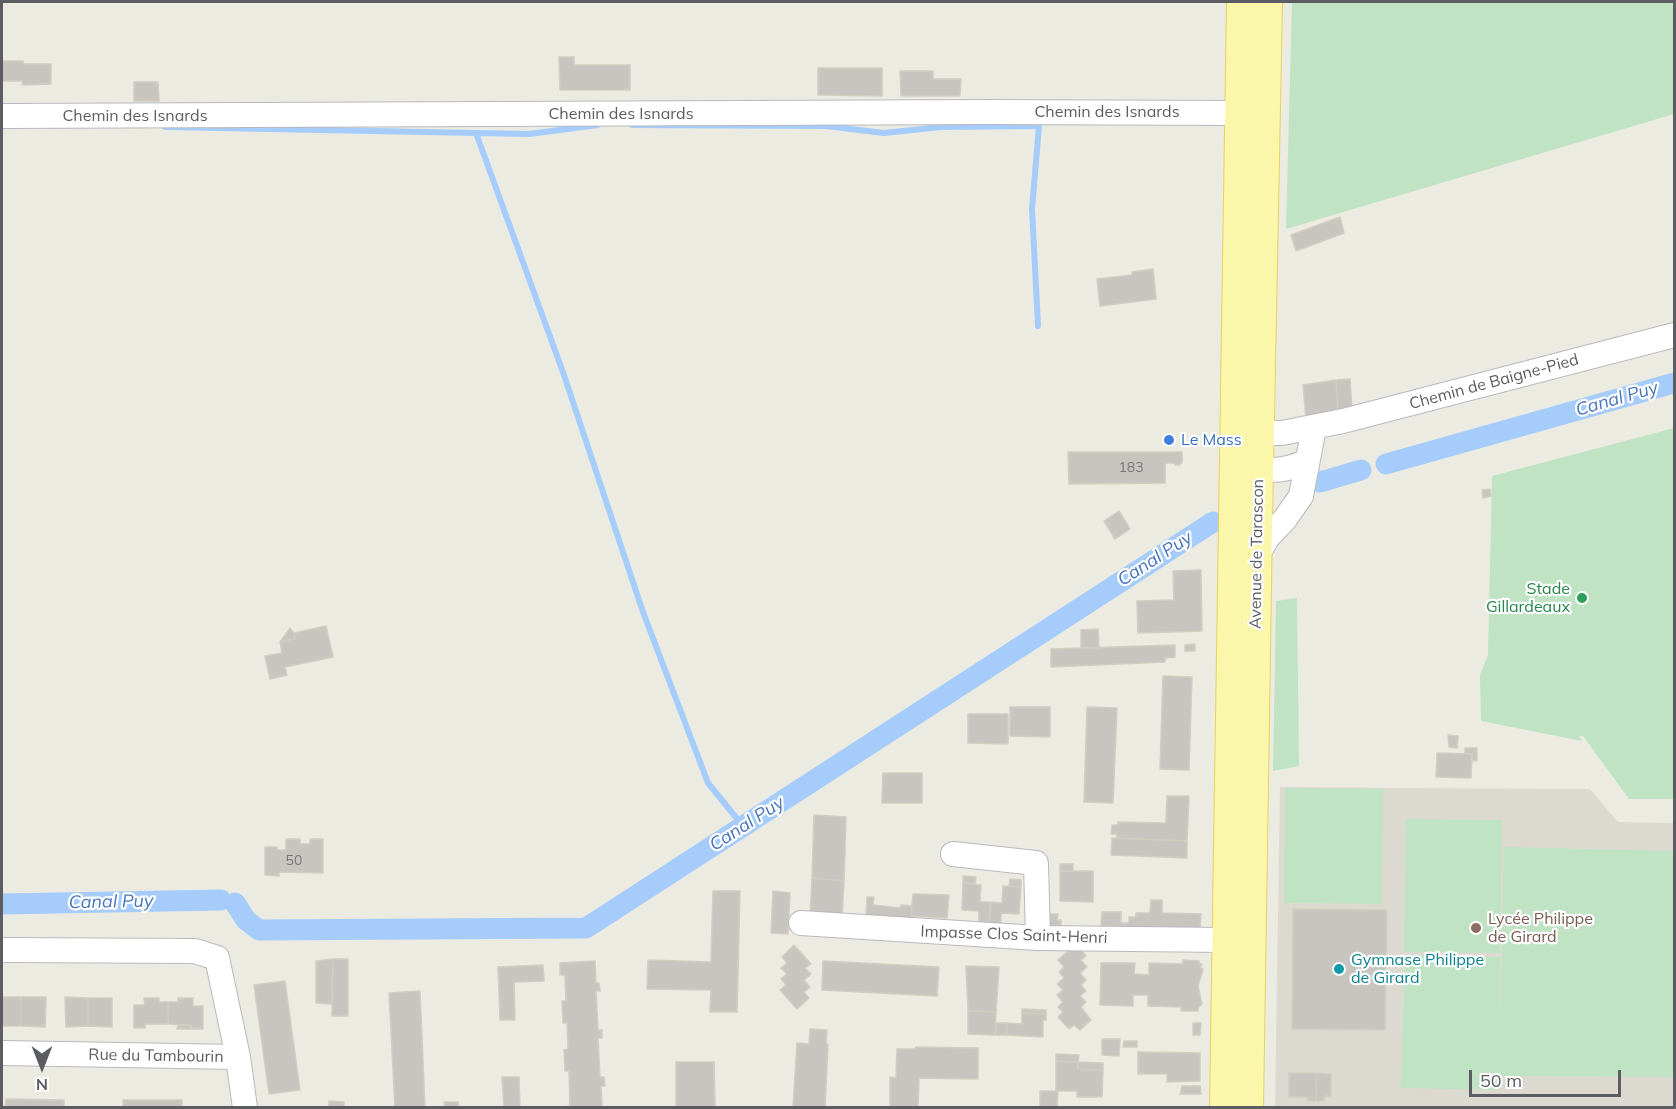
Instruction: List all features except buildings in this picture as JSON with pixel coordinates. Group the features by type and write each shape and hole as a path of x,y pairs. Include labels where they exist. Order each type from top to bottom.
{"main road":[{"name":"Avenue de Tarascon","path":"1242,2 1240,113 1245,451 1256,558 1248,1107"},
{"name":"Avenue de Tarascon","path":"1225,1107 1226,940 1245,451 1268,2"}],"street":[{"name":"Chemin des Isnards","path":"2,116 1240,113"},
{"name":"Chemin de Baigne-Pied","path":"1245,451 1282,432 1343,421 1674,335"},
{"path":"1256,558 1267,538 1285,519 1300,496 1314,428"},
{"path":"1245,451 1270,470 1283,470 1307,461"},
{"path":"953,854 1036,863 1038,938"},
{"name":"Impasse Clos Saint-Henri","path":"801,923 1038,938 1226,940"},
{"path":"2,950 195,951 217,958 238,1057 245,1107"},
{"name":"Rue du Tambourin","path":"2,1053 238,1057"}],"shaded area":[{"name":"Lycée Philippe de Girard","path":"1280,787 1590,789 1618,822 1674,823 1674,1107 1275,1108"}],"green space":[{"path":"1292,2 1674,2 1674,114 1286,229"},
{"name":"Stade Gillardeaux","path":"1674,428 1674,799 1629,799 1583,736 1579,736 1582,741 1481,721 1480,675 1488,655 1492,476"},
{"path":"1297,598 1299,766 1273,771 1276,601"},
{"path":"1285,788 1383,789 1382,904 1284,903"},
{"path":"1406,819 1502,820 1500,953 1404,952"},
{"path":"1504,847 1674,851 1674,1077 1500,1076 1499,1090 1401,1088 1405,955 1500,957 1500,1032"}],"waterway":[{"path":"165,127 529,134 598,125"},
{"path":"632,125 826,126 884,133 941,127 1039,126 1032,209 1038,326"},
{"path":"476,133 564,375 643,612 708,783 743,826"},
{"name":"Canal Puy","path":"1386,464 1674,383"},
{"name":"Canal Puy","path":"1320,482 1361,470"},
{"name":"Canal Puy","path":"235,903 246,920 259,930 586,928 1213,522"},
{"name":"Canal Puy","path":"2,904 221,900"}],"place":[{"name":"Le Mass","path":"1169,440"},
{"name":"Stade Gillardeaux","path":"1582,598"},
{"name":"Lycée Philippe de Girard","path":"1476,928"},
{"name":"Gymnase Philippe de Girard","path":"1339,969"}]}
